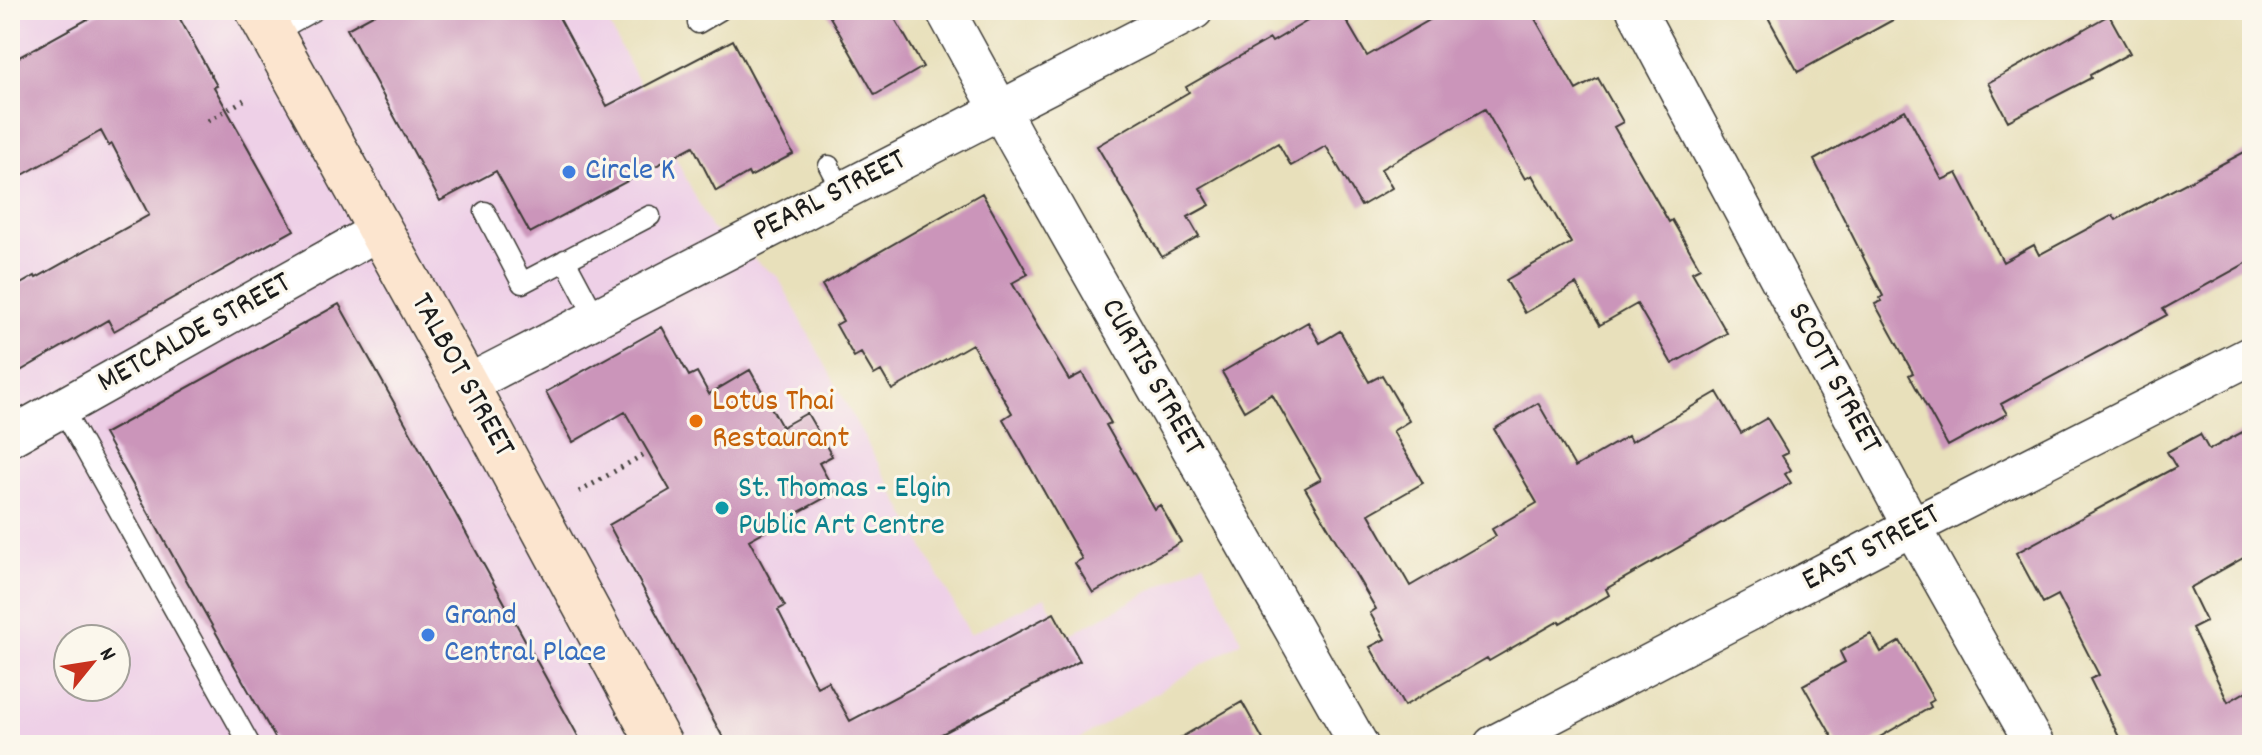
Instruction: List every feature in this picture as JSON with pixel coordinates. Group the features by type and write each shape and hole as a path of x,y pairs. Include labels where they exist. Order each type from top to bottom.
{"main road":[{"name":"TALBOT STREET","path":"264,22 466,385 660,745"}],"street":[{"name":"CURTIS STREET","path":"945,10 1359,745"},
{"name":"PEARL STREET","path":"466,385 596,318 835,178 1000,111 1194,10"},
{"name":"SCOTT STREET","path":"1636,10 1912,527 2035,745"},
{"name":"METCALDE STREET","path":"10,437 380,230"},
{"name":"EAST STREET","path":"1493,745 1912,527 2252,355"}],"lane":[{"path":"264,22 314,10"},
{"path":"698,23 720,10"},
{"path":"485,212 522,283 650,216"},
{"path":"565,260 596,318"},
{"path":"62,408 250,745"}],"path":[{"path":"208,121 244,100"},
{"path":"579,492 648,452"}],"shaded area":[{"path":"10,10 602,10 711,228 778,277 970,634 1045,597 1065,637 1204,562 1242,641 1070,745 10,745"}],"building":[{"path":"104,10 175,10 294,230 114,331 108,320 10,377 10,290 149,215 112,144 109,146 101,131 10,182 10,62"},
{"path":"382,10 555,10 607,106 733,40 793,154 716,191 693,146 530,233 496,171 440,201 347,29"},
{"path":"826,10 890,10 923,67 875,95"},
{"path":"1326,10 1340,10 1367,56 1447,10 1530,10 1576,90 1598,78 1623,122 1614,127 1669,222 1672,220 1700,268 1692,272 1727,333 1672,364 1637,304 1600,325 1576,284 1525,313 1506,280 1571,243 1532,175 1525,179 1485,109 1381,169 1392,188 1361,206 1326,146 1291,166 1278,143 1200,188 1210,205 1188,217 1199,236 1162,257 1097,146 1189,92 1186,87"},
{"path":"1764,10 1911,10 1798,72"},
{"path":"2109,15 2130,53 2090,75 2091,78 2008,121 1988,83"},
{"path":"1905,110 1942,180 1957,173 2003,262 2034,245 2039,255 2113,215 2116,220 2252,148 2252,260 2163,309 2167,315 2001,404 2007,414 1948,446 1875,304 1882,301 1880,298 1883,296 1814,160"},
{"path":"982,193 1028,274 1012,283 1069,380 1082,373 1111,423 1106,425 1154,509 1160,505 1181,542 1093,593 1075,563 1082,559 1003,419 1012,413 972,344 892,390 881,371 874,375 861,353 854,357 836,325 843,321 822,285"},
{"path":"339,304 583,745 279,745 104,434"},
{"path":"1308,322 1320,343 1340,331 1369,382 1382,375 1409,421 1393,431 1423,483 1369,514 1410,586 1496,536 1492,529 1537,503 1494,429 1538,403 1575,467 1628,436 1631,442 1717,392 1741,433 1767,418 1788,453 1782,456 1791,470 1785,474 1791,483 1606,589 1609,595 1489,661 1487,658 1404,706 1370,647 1385,639 1370,613 1376,609 1305,488 1321,479 1272,394 1244,411 1222,372"},
{"path":"662,327 689,376 697,372 709,394 750,370 782,427 807,413 832,456 819,463 835,492 749,540 785,606 778,610 817,687 828,681 850,721 1054,613 1080,661 921,745 727,745 609,525 670,490 625,412 573,442 546,392"},
{"path":"2252,427 2252,553 2190,588 2206,621 2192,628 2228,702 2252,688 2252,745 2123,745 2090,679 2099,675 2058,595 2043,603 2016,553 2176,467 2167,452 2200,434 2209,450"},
{"path":"1871,634 1881,652 1900,641 1934,700 1929,703 1931,707 1866,745 1837,745 1803,685 1845,662 1840,652"},
{"path":"1242,702 1266,745 1168,745"}],"place":[{"name":"Circle K","path":"569,172"},
{"name":"Lotus Thai Restaurant","path":"696,421"},
{"name":"St. Thomas - Elgin Public Art Centre","path":"722,508"},
{"name":"Grand Central Place","path":"428,635"}]}
